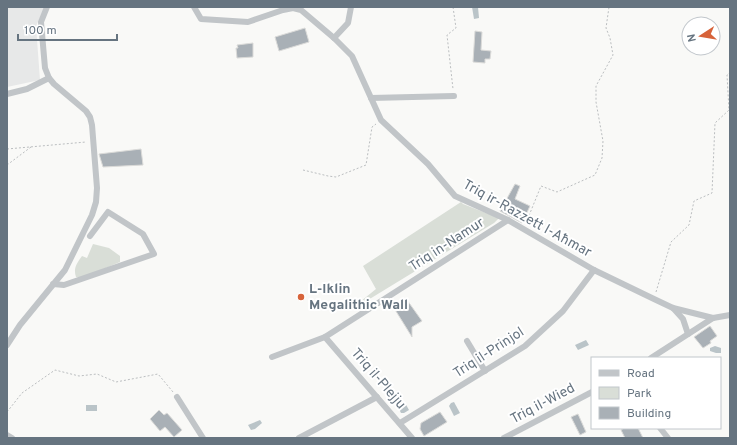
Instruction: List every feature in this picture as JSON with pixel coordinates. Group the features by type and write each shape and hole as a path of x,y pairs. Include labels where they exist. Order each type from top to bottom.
{"street":[{"path":"7,345 20,324 65,270 92,215 96,202 97,188 92,125 90,117 86,111 54,84 49,78 45,68 41,22 46,7"},
{"name":"Triq ir-Razzett l-Aħmar","path":"194,7 201,19 248,22 283,10 293,8 301,10 334,38 352,56 381,120 428,164 455,196 508,220 594,270 654,299 673,308 712,318"},
{"path":"334,38 348,23 350,7"},
{"path":"7,94 27,89 49,78"},
{"path":"371,98 454,96"},
{"path":"53,284 64,285 154,254 143,234 108,212 90,236"},
{"name":"Triq in-Namur","path":"272,357 325,337 508,220"},
{"name":"Triq il-Prinjol","path":"400,423 525,346 563,311 594,270"},
{"name":"Triq ir-Razzett l-Aħmar","path":"673,308 683,319 688,334"},
{"path":"652,357 712,318 730,315"},
{"name":"Triq il-Plejju","path":"325,337 412,438"},
{"path":"467,341 485,371"},
{"name":"Triq il-Wied","path":"504,438 591,393"},
{"path":"177,397 203,438"},
{"path":"299,438 377,397"},
{"path":"661,429 668,438"},
{"path":"7,435 12,438"}],"path":[{"path":"452,7 456,28 447,35 454,96"},
{"path":"523,229 541,186 557,192 595,175 602,158 603,140 596,102 596,86 613,55 610,38 606,28 608,7"},
{"path":"654,299 671,242 689,225 694,201 712,192 715,123 729,110 727,75 730,72"},
{"path":"303,170 336,177 366,165 372,127 381,120"},
{"path":"7,149 93,142"},
{"path":"7,165 32,147"},
{"path":"7,412 22,393 55,370 79,376 97,374 116,382 158,374 177,397"}],"shaded area":[{"path":"7,7 45,7 36,26 40,80 7,87"},
{"path":"472,7 478,7 479,18 474,19"},
{"path":"586,340 589,345 578,350 575,345"},
{"path":"715,346 721,348 721,353 710,351 710,348"},
{"path":"454,402 460,413 454,416 449,406"},
{"path":"405,403 409,410 401,413 398,407"},
{"path":"86,405 97,405 97,411 86,411"},
{"path":"260,420 262,423 255,429 251,430 248,425"}],"green space":[{"path":"461,202 499,218 494,223 350,311 376,289 363,266"},
{"path":"93,244 109,248 120,256 120,262 82,278 76,277 75,268 77,263 82,256 87,258"}],"building":[{"path":"305,28 309,42 279,51 275,37"},
{"path":"475,31 482,32 481,50 491,51 490,59 485,59 485,63 473,62"},
{"path":"253,43 253,57 237,58 237,45"},
{"path":"141,149 143,165 103,167 99,154"},
{"path":"515,184 520,186 515,199 530,206 522,223 500,211"},
{"path":"407,300 422,321 412,327 412,337 394,308"},
{"path":"710,326 717,336 710,341 711,343 703,348 694,337"},
{"path":"159,410 164,415 167,413 182,430 174,437 165,427 160,431 150,419"},
{"path":"440,412 447,422 424,436 420,429 421,423"},
{"path":"578,414 586,432 580,435 571,417"},
{"path":"638,429 643,438 625,438 621,430"}],"place":[{"name":"L-Iklin Megalithic Wall","path":"301,297"}]}
